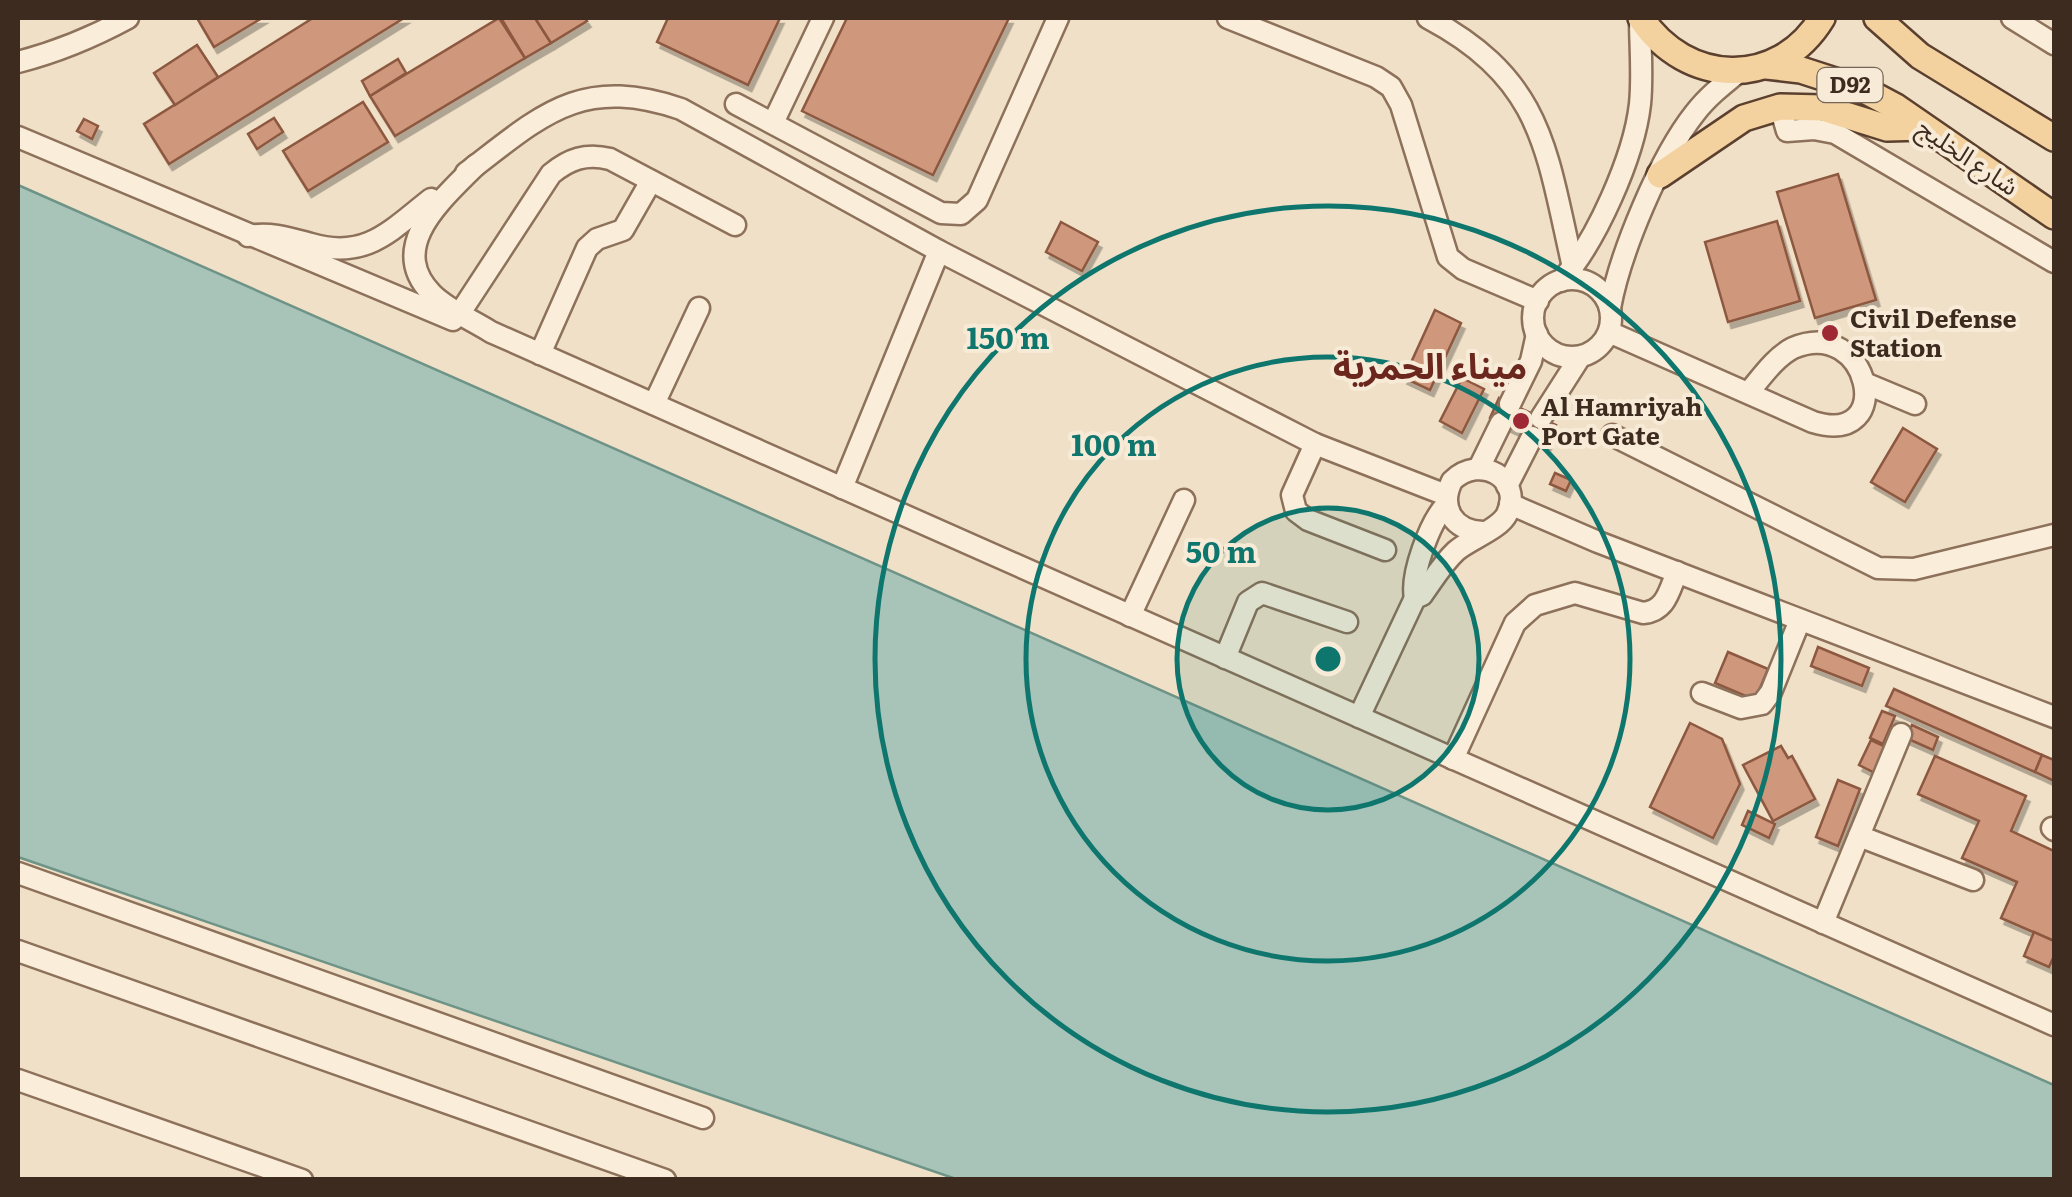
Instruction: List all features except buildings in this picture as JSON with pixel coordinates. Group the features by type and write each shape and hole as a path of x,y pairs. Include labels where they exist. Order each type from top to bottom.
{"main road":[{"path":"1640,18 1658,41 1683,58 1711,69 1741,70 1768,66 1806,39 1822,18"},
{"name":"D92","path":"1876,18 1920,56 2054,138"},
{"name":"شارع الخليج","path":"1768,66 1801,70 1850,84 1896,107 2054,216"},
{"path":"1660,175 1744,118 1780,107 1822,108 1886,128 1923,127"}],"street":[{"path":"18,62 102,33 128,18"},
{"path":"774,123 823,18"},
{"path":"736,104 941,212 960,214 978,200 1058,18"},
{"path":"1228,18 1376,76 1391,86 1401,105 1448,257 1463,269 1538,301"},
{"path":"1428,18 1456,34 1494,65 1526,104 1550,164 1567,274"},
{"path":"1478,468 1531,361 1538,301 1588,247 1634,134 1642,78 1640,18"},
{"path":"2012,18 2054,44"},
{"path":"1537,334 1542,343 1559,355 1580,356 1598,348 1609,332 1619,264 1660,175 1695,113 1741,70"},
{"path":"248,236 272,234 332,250 365,246 380,239 531,122 559,107 589,98 651,99 681,109 939,251 1315,444 1446,500"},
{"path":"1780,107 1787,131 1835,133 2054,262"},
{"path":"18,137 461,324 491,332"},
{"path":"460,313 551,174 572,160 597,156 610,159 735,225"},
{"path":"476,165 422,225 416,259 429,291 491,332 2054,1025"},
{"path":"540,354 587,248 596,240 623,230 651,181"},
{"path":"842,488 939,251"},
{"path":"1567,274 1591,284 1606,298 1610,308"},
{"path":"654,404 698,308"},
{"path":"1609,332 1829,427 1845,424 1859,415 1866,400 1867,384 1851,358 1838,349 1808,344 1780,356 1748,392"},
{"path":"1415,598 1422,595 1455,552 1501,522 1536,428 1580,356"},
{"path":"1867,384 1915,404"},
{"path":"1612,435 1878,568 1914,569 2054,535"},
{"path":"1315,444 1292,495 1296,511 1308,520 1385,550"},
{"path":"1359,717 1415,598 1414,585 1429,527 1457,476 1478,468 1496,473 1509,495 1677,572 2054,717"},
{"path":"1130,616 1184,500"},
{"path":"1446,500 1449,514 1462,528 1483,532"},
{"path":"1452,759 1508,637 1525,613 1547,599 1575,592 1643,613 1654,611 1666,601 1677,572"},
{"path":"1225,658 1248,602 1262,593 1347,622"},
{"path":"1702,693 1742,708 1762,704 1771,692 1800,620"},
{"path":"1823,923 1901,734"},
{"path":"1858,836 1973,880"},
{"path":"18,872 703,1118"},
{"path":"18,951 665,1180"},
{"path":"18,1080 302,1180"}],"shaded area":[{"path":"18,185 2054,1085 2054,1179 956,1179 18,857"}],"place":[{"name":"Civil Defense Station","path":"1830,333"},
{"name":"Al Hamriyah Port Gate","path":"1521,421"}],"district":[{"name":"ميناء الحمرية","path":"1430,367"}]}
